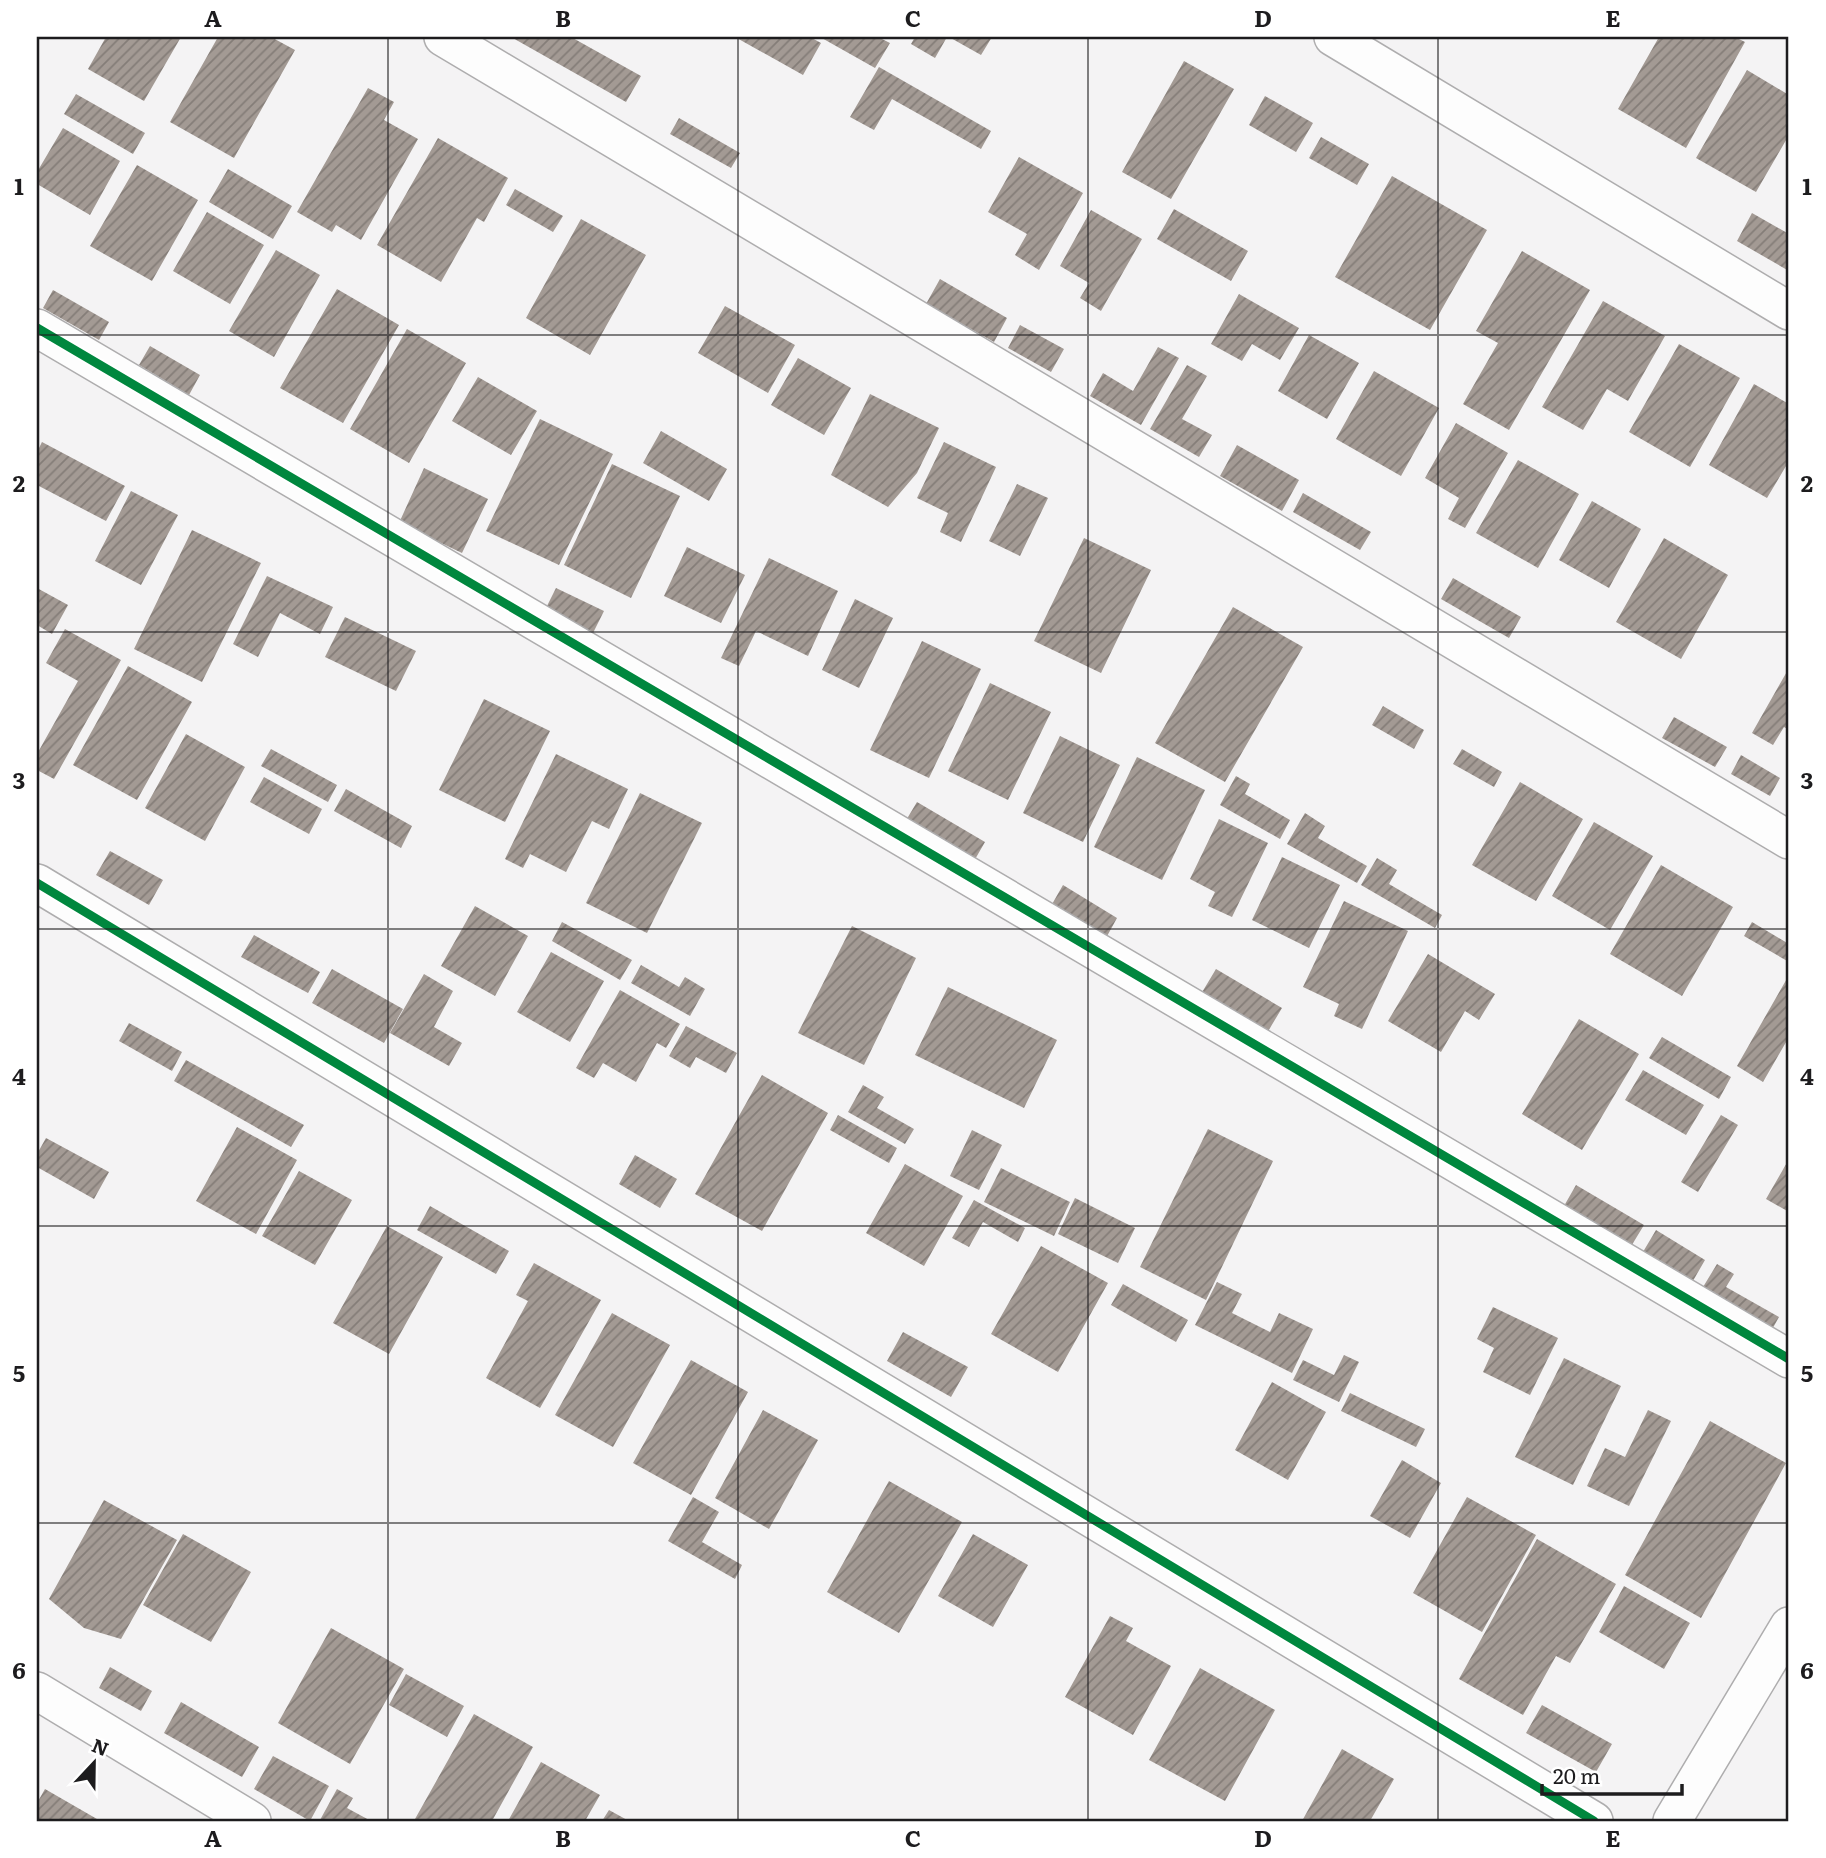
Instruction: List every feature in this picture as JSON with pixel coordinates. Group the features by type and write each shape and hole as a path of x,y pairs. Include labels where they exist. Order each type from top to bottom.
{"street":[{"path":"443,37 1789,840"},
{"path":"1333,37 1789,311"},
{"path":"37,328 1789,1359"},
{"path":"37,883 1594,1821"},
{"path":"1672,1821 1789,1626"},
{"path":"37,1691 252,1821"}],"building":[{"path":"106,37 181,37 144,101 88,69"},
{"path":"218,37 271,37 295,50 234,158 170,122"},
{"path":"511,37 571,37 641,76 626,102"},
{"path":"735,37 810,37 821,43 803,75"},
{"path":"820,37 878,37 890,43 875,68"},
{"path":"915,37 947,37 935,58 911,44"},
{"path":"949,37 992,37 981,55"},
{"path":"1659,37 1735,37 1745,42 1686,148 1618,109"},
{"path":"1184,61 1234,89 1171,199 1122,172"},
{"path":"879,67 991,131 981,149 892,99 874,130 850,117"},
{"path":"1747,70 1789,95 1789,135 1756,192 1696,158"},
{"path":"368,88 394,102 384,120 418,139 361,240 336,225 332,232 297,212"},
{"path":"76,94 145,133 133,154 64,114"},
{"path":"1265,96 1313,123 1296,152 1249,125"},
{"path":"679,118 740,153 731,168 670,134"},
{"path":"63,128 120,161 90,215 37,184 37,172"},
{"path":"1321,137 1369,164 1357,185 1309,158"},
{"path":"438,138 508,178 484,222 477,218 441,282 377,245"},
{"path":"1019,157 1083,193 1039,270 1015,255 1027,234 988,212"},
{"path":"137,165 198,200 152,281 90,246"},
{"path":"228,169 292,206 273,239 209,202"},
{"path":"1392,176 1487,230 1430,330 1335,277"},
{"path":"515,189 563,216 553,232 506,205"},
{"path":"1174,209 1248,251 1231,281 1157,239"},
{"path":"1091,210 1142,239 1101,311 1080,298 1089,283 1060,266"},
{"path":"207,212 264,245 230,304 173,271"},
{"path":"1752,213 1789,234 1789,271 1737,241"},
{"path":"581,219 646,255 590,355 526,318"},
{"path":"276,250 320,275 274,357 229,331"},
{"path":"1522,251 1590,290 1509,430 1463,404 1498,343 1476,331"},
{"path":"940,279 1007,318 994,342 926,304"},
{"path":"337,289 399,325 343,423 280,388"},
{"path":"53,290 109,322 99,340 43,308"},
{"path":"1239,294 1299,328 1280,360 1252,344 1242,361 1211,344"},
{"path":"1603,301 1665,336 1628,401 1607,389 1583,430 1542,407"},
{"path":"725,306 795,345 768,393 698,353"},
{"path":"1020,325 1064,349 1051,372 1008,348"},
{"path":"407,329 466,363 409,463 350,429"},
{"path":"1309,335 1359,363 1327,419 1278,391"},
{"path":"1679,344 1740,378 1690,467 1629,432"},
{"path":"150,346 200,375 189,395 139,365"},
{"path":"1158,347 1179,358 1141,425 1090,396 1103,373 1133,391"},
{"path":"798,358 851,388 824,435 771,405"},
{"path":"1187,365 1207,376 1182,419 1212,435 1199,457 1150,429"},
{"path":"1374,371 1439,408 1401,476 1336,439"},
{"path":"478,377 537,411 511,455 452,421"},
{"path":"1754,384 1789,404 1789,461 1767,498 1709,465"},
{"path":"870,394 939,428 917,473 888,507 831,475"},
{"path":"540,419 613,454 559,565 486,531"},
{"path":"1456,423 1508,453 1465,528 1448,519 1459,498 1425,478"},
{"path":"661,431 727,469 709,501 643,463"},
{"path":"42,442 125,486 106,521 37,485 37,452"},
{"path":"944,442 996,467 961,542 940,532 948,513 917,498"},
{"path":"1237,445 1299,480 1282,511 1220,476"},
{"path":"1518,460 1579,494 1538,568 1476,533"},
{"path":"612,464 680,496 631,598 564,565"},
{"path":"424,468 488,499 462,553 399,523"},
{"path":"1017,484 1048,498 1020,556 989,541"},
{"path":"131,491 178,515 141,585 95,561"},
{"path":"1303,493 1371,532 1360,550 1293,512"},
{"path":"1592,501 1641,529 1609,588 1559,560"},
{"path":"192,530 261,563 202,682 134,649"},
{"path":"1084,538 1151,570 1101,673 1034,641"},
{"path":"1664,538 1728,575 1681,659 1616,622"},
{"path":"687,547 745,575 721,623 664,596"},
{"path":"769,558 838,591 808,656 756,631 739,666 721,658"},
{"path":"267,576 333,607 320,634 280,613 258,657 233,644"},
{"path":"1453,578 1521,617 1509,638 1441,599"},
{"path":"37,588 68,605 52,634 37,625"},
{"path":"556,588 604,611 593,633 545,610"},
{"path":"855,599 893,618 859,688 822,670"},
{"path":"1233,607 1303,647 1225,782 1155,743"},
{"path":"345,617 416,651 396,691 325,657"},
{"path":"65,629 121,660 54,779 37,770 37,754 78,681 46,663"},
{"path":"922,641 981,669 929,778 870,750"},
{"path":"128,666 192,702 137,800 73,765"},
{"path":"1789,668 1789,730 1784,727 1773,745 1752,733"},
{"path":"990,683 1051,712 1008,800 948,771"},
{"path":"484,699 550,731 505,822 439,790"},
{"path":"1383,706 1424,730 1414,749 1372,725"},
{"path":"1674,717 1727,747 1715,767 1662,738"},
{"path":"186,734 245,767 205,841 145,808"},
{"path":"1060,736 1120,765 1083,842 1023,813"},
{"path":"271,749 337,785 328,802 261,766"},
{"path":"1462,749 1502,772 1494,787 1453,764"},
{"path":"556,754 628,789 609,829 592,821 566,872 530,854 523,868 505,859"},
{"path":"1741,755 1780,778 1770,796 1731,774"},
{"path":"1137,757 1205,790 1162,880 1094,847"},
{"path":"1236,776 1250,784 1245,794 1290,820 1280,839 1220,805"},
{"path":"264,777 322,809 309,834 250,802"},
{"path":"1520,782 1583,819 1536,901 1472,865"},
{"path":"346,789 412,826 401,848 334,811"},
{"path":"640,793 702,823 647,933 586,903"},
{"path":"917,802 985,842 970,868 902,827"},
{"path":"1305,813 1325,826 1318,838 1367,866 1357,883 1287,844"},
{"path":"1219,819 1268,843 1232,917 1208,906 1215,892 1190,879"},
{"path":"1594,822 1653,856 1610,930 1552,896"},
{"path":"110,851 163,880 149,905 96,875"},
{"path":"1282,857 1340,885 1309,948 1252,920"},
{"path":"1377,858 1397,870 1389,884 1442,915 1435,928 1361,885"},
{"path":"1661,865 1733,907 1682,996 1610,954"},
{"path":"1063,885 1117,918 1106,938 1051,906"},
{"path":"1344,901 1408,931 1362,1029 1334,1016 1339,1004 1303,987"},
{"path":"475,906 528,936 495,996 441,966"},
{"path":"562,922 632,960 620,980 552,941"},
{"path":"1752,922 1789,944 1789,962 1744,936"},
{"path":"852,926 916,958 864,1065 798,1033"},
{"path":"254,935 320,972 308,993 241,957"},
{"path":"551,952 604,981 570,1042 517,1012"},
{"path":"1428,954 1495,994 1479,1020 1465,1011 1441,1052 1388,1021"},
{"path":"641,965 679,987 685,977 705,989 690,1016 631,983"},
{"path":"332,969 403,1009 384,1043 312,1003"},
{"path":"1216,969 1282,1008 1264,1038 1198,999"},
{"path":"424,974 453,991 434,1027 462,1043 449,1066 390,1033"},
{"path":"1789,975 1789,1037 1763,1082 1737,1066"},
{"path":"948,987 1057,1040 1024,1108 915,1055"},
{"path":"620,990 680,1024 666,1048 657,1043 636,1082 603,1063 594,1078 576,1068"},
{"path":"1579,1019 1639,1054 1582,1150 1522,1114"},
{"path":"129,1023 182,1052 172,1071 119,1041"},
{"path":"686,1026 737,1053 726,1073 696,1057 690,1068 669,1056"},
{"path":"1662,1037 1731,1077 1719,1099 1649,1058"},
{"path":"186,1060 304,1125 291,1147 174,1081"},
{"path":"1643,1070 1704,1105 1686,1135 1625,1100"},
{"path":"762,1075 828,1113 762,1231 695,1194"},
{"path":"863,1085 884,1097 877,1108 914,1129 905,1144 848,1112"},
{"path":"838,1115 897,1148 889,1163 830,1130"},
{"path":"1721,1115 1738,1125 1698,1192 1681,1182"},
{"path":"237,1127 297,1160 256,1234 196,1201"},
{"path":"1208,1129 1273,1161 1206,1300 1140,1267"},
{"path":"972,1130 1002,1145 979,1190 950,1176"},
{"path":"46,1138 109,1172 94,1199 37,1167 37,1154"},
{"path":"635,1155 677,1179 660,1208 619,1184"},
{"path":"1789,1159 1789,1212 1766,1199"},
{"path":"905,1164 963,1196 924,1266 866,1233"},
{"path":"1001,1168 1070,1202 1054,1236 984,1202"},
{"path":"299,1171 352,1200 315,1265 262,1236"},
{"path":"1576,1185 1644,1225 1627,1253 1560,1213"},
{"path":"1075,1198 1135,1228 1118,1263 1058,1234"},
{"path":"974,1200 1025,1228 1018,1242 983,1222 969,1247 952,1238"},
{"path":"430,1206 509,1251 496,1274 417,1230"},
{"path":"387,1226 443,1257 389,1354 333,1323"},
{"path":"1656,1230 1705,1260 1690,1286 1640,1257"},
{"path":"1041,1246 1108,1283 1058,1372 991,1334"},
{"path":"534,1263 601,1300 540,1408 486,1378 528,1301 516,1295"},
{"path":"1717,1264 1734,1274 1726,1287 1779,1317 1770,1333 1700,1292"},
{"path":"1217,1282 1242,1294 1232,1313 1270,1332 1279,1313 1313,1329 1292,1373 1195,1325"},
{"path":"1123,1284 1188,1320 1176,1342 1111,1305"},
{"path":"1493,1307 1558,1338 1530,1395 1483,1372 1494,1348 1477,1339"},
{"path":"612,1313 670,1345 613,1447 555,1415"},
{"path":"903,1332 968,1367 951,1397 887,1361"},
{"path":"1344,1355 1359,1362 1339,1402 1293,1380 1303,1360 1334,1375"},
{"path":"1564,1358 1621,1386 1573,1485 1515,1457"},
{"path":"691,1360 748,1392 691,1495 633,1463"},
{"path":"1272,1382 1326,1412 1288,1480 1235,1450"},
{"path":"1350,1393 1425,1429 1416,1447 1341,1411"},
{"path":"763,1410 818,1440 769,1529 715,1498"},
{"path":"1648,1410 1671,1421 1629,1506 1587,1486 1605,1448 1625,1457"},
{"path":"1710,1421 1786,1463 1701,1618 1625,1575"},
{"path":"1402,1460 1441,1483 1410,1538 1370,1516"},
{"path":"889,1481 962,1522 899,1633 827,1592"},
{"path":"693,1497 719,1512 702,1542 742,1565 735,1579 668,1541"},
{"path":"1467,1497 1536,1535 1482,1632 1413,1593"},
{"path":"104,1500 177,1540 121,1639 84,1628 49,1599"},
{"path":"183,1534 251,1572 211,1642 143,1605"},
{"path":"973,1534 1028,1565 993,1627 938,1596"},
{"path":"1537,1539 1616,1584 1570,1663 1556,1656 1523,1715 1459,1679"},
{"path":"1624,1586 1690,1623 1664,1669 1599,1632"},
{"path":"1110,1616 1133,1628 1126,1641 1171,1666 1133,1735 1065,1697"},
{"path":"331,1628 404,1669 350,1764 278,1723"},
{"path":"110,1667 152,1691 141,1711 99,1688"},
{"path":"1200,1668 1275,1710 1225,1801 1149,1760"},
{"path":"406,1674 464,1706 447,1737 389,1705"},
{"path":"181,1702 259,1747 242,1777 164,1733"},
{"path":"1542,1705 1612,1744 1596,1772 1526,1733"},
{"path":"474,1714 533,1747 492,1821 415,1819"},
{"path":"1342,1749 1394,1779 1370,1821 1302,1821"},
{"path":"273,1756 329,1786 310,1821 254,1789"},
{"path":"541,1762 600,1795 585,1821 508,1821"},
{"path":"45,1789 97,1819 96,1821 37,1821 37,1803"},
{"path":"337,1789 353,1798 347,1808 371,1821 320,1820"},
{"path":"609,1810 629,1821 602,1821"}],"cycle path":[{"path":"37,328 1789,1359"},
{"path":"37,883 1594,1821"}]}
